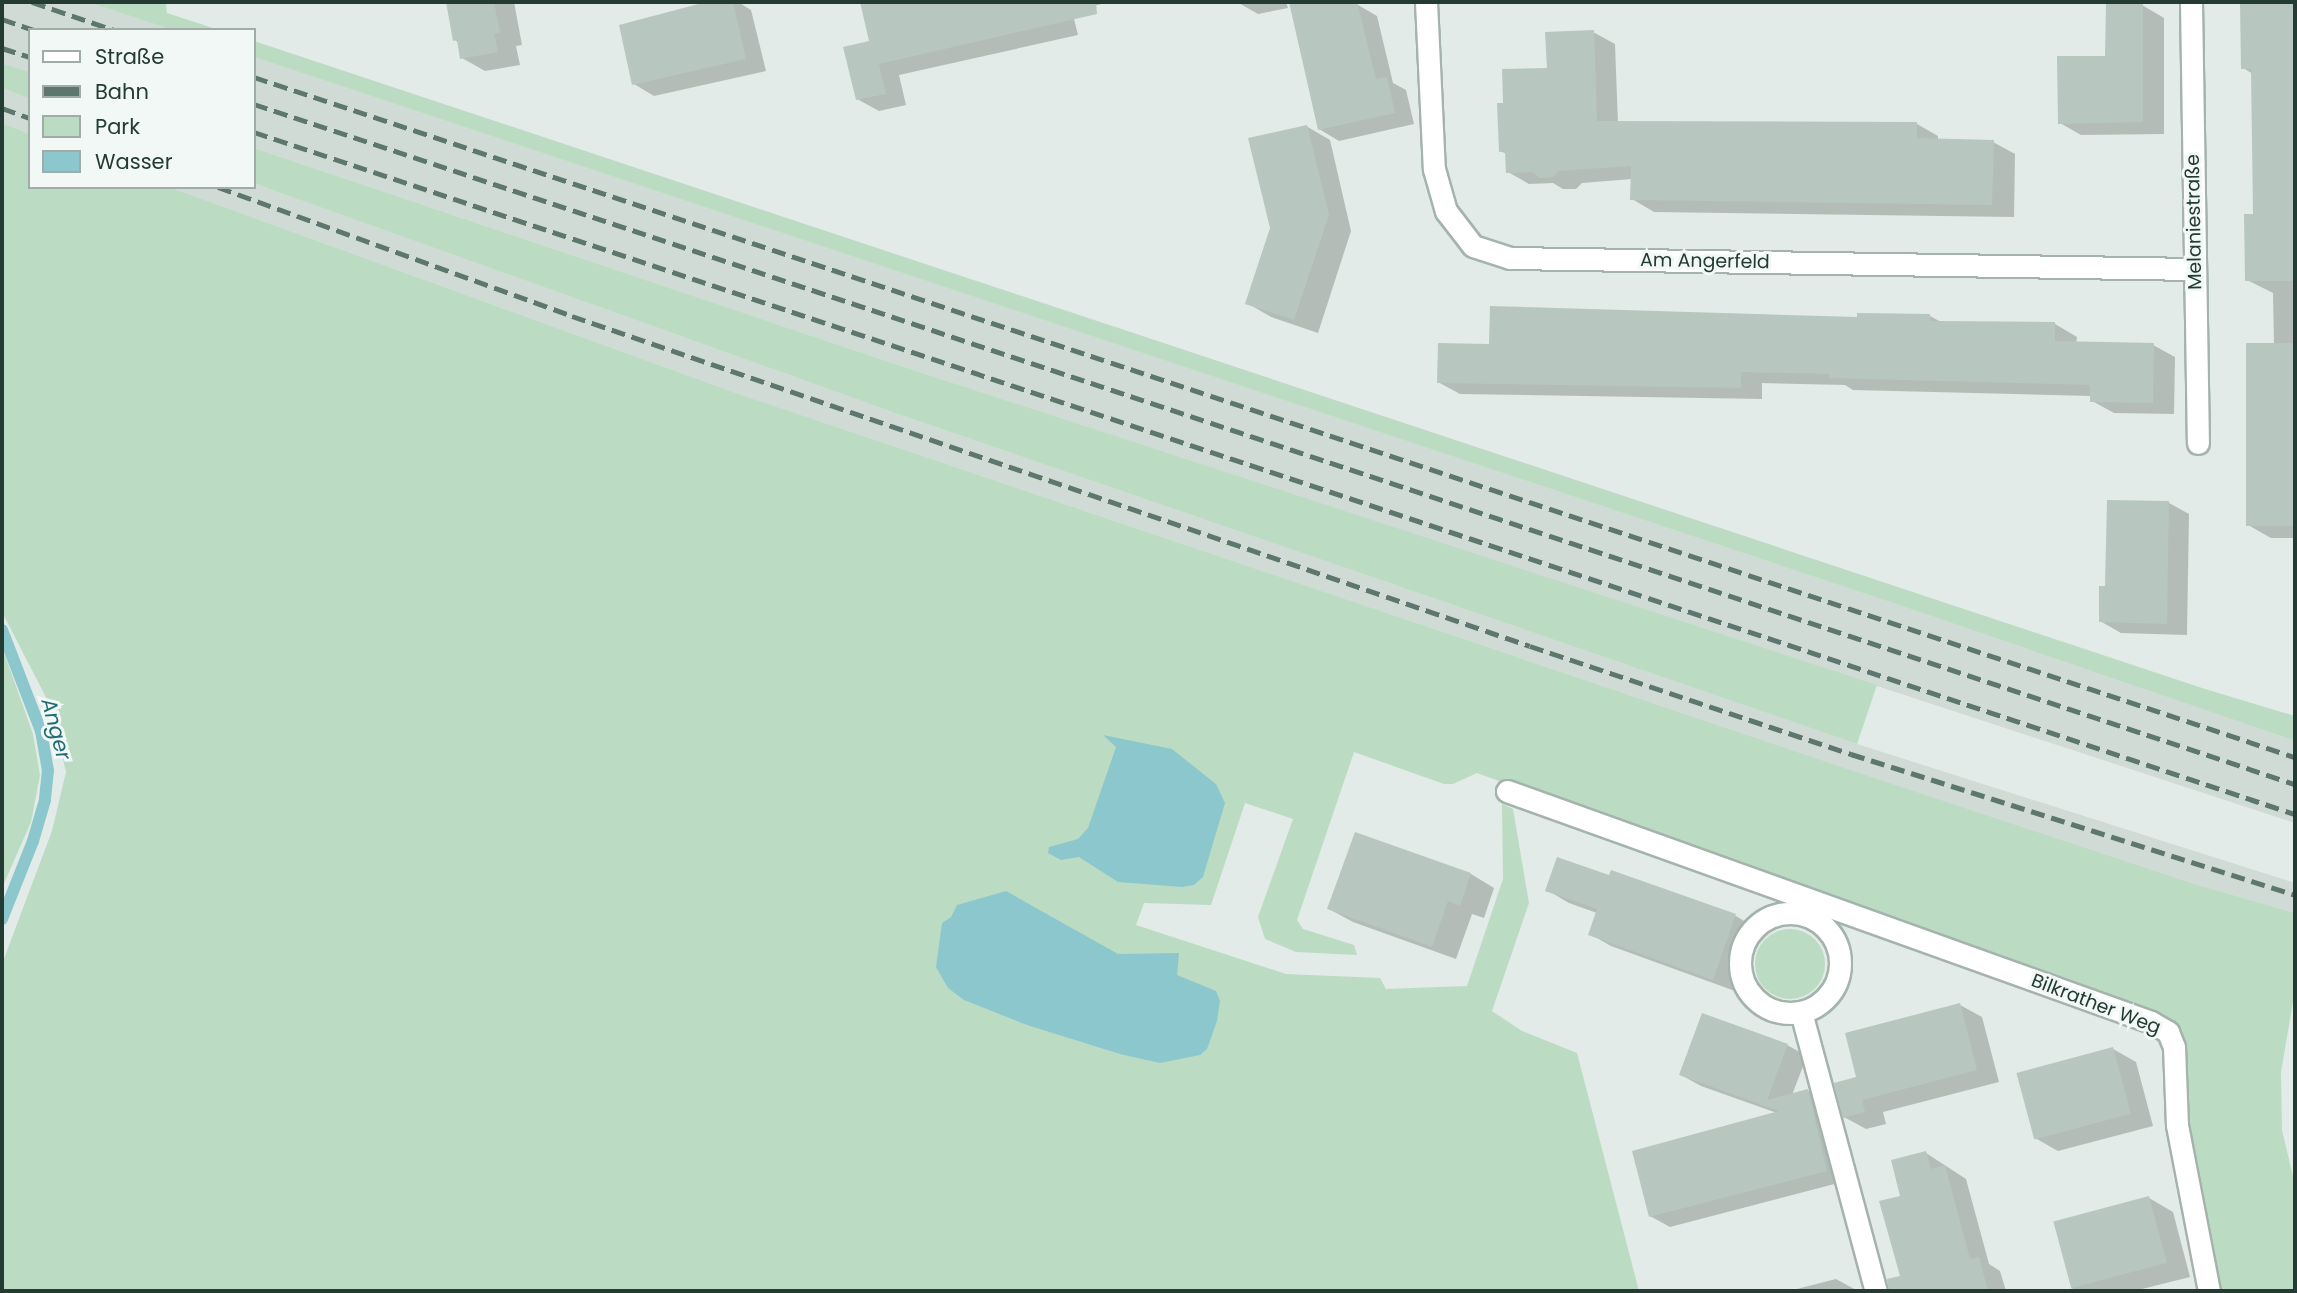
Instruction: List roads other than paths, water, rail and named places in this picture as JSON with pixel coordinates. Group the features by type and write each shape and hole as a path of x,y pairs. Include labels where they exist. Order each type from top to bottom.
{"street":[{"name":"Am Angerfeld","path":"1426,2 1434,169 1446,211 1472,246 1510,258 2195,269"},
{"name":"Melaniestraße","path":"2191,2 2198,443"},
{"name":"Bilkrather Weg","path":"1507,791 1813,910 2151,1021 2168,1032 2174,1047 2177,1125 2209,1291"},
{"name":"Bilkrather Weg","path":"1813,910 1833,938 1840,968 1828,996 1801,1012 1770,1010 1746,989 1739,959 1748,937 1764,920 1779,914 1813,910"},
{"path":"1801,1012 1876,1291"}],"water":[{"path":"1103,735 1172,749 1216,784 1225,803 1203,877 1194,885 1182,887 1118,882 1079,857 1061,860 1048,853 1049,847 1078,839 1088,828 1116,747"},
{"path":"1006,891 1118,954 1179,953 1177,975 1216,991 1220,1001 1217,1021 1207,1049 1200,1055 1160,1063 1120,1054 1027,1025 964,1000 948,988 936,967 942,923 951,917 957,905"}],"waterway":[{"name":"Anger","path":"2,630 41,731 48,770 45,800 33,841 2,919"}],"railway":[{"path":"32,2 108,28"},
{"path":"2,19 28,28"},
{"path":"2,48 28,56"},
{"path":"256,78 2295,757"},
{"path":"256,105 2295,784"},
{"path":"2,108 28,117"},
{"path":"256,133 2295,814"},
{"path":"223,189 572,316 1530,646 1851,754 2295,895"}]}
